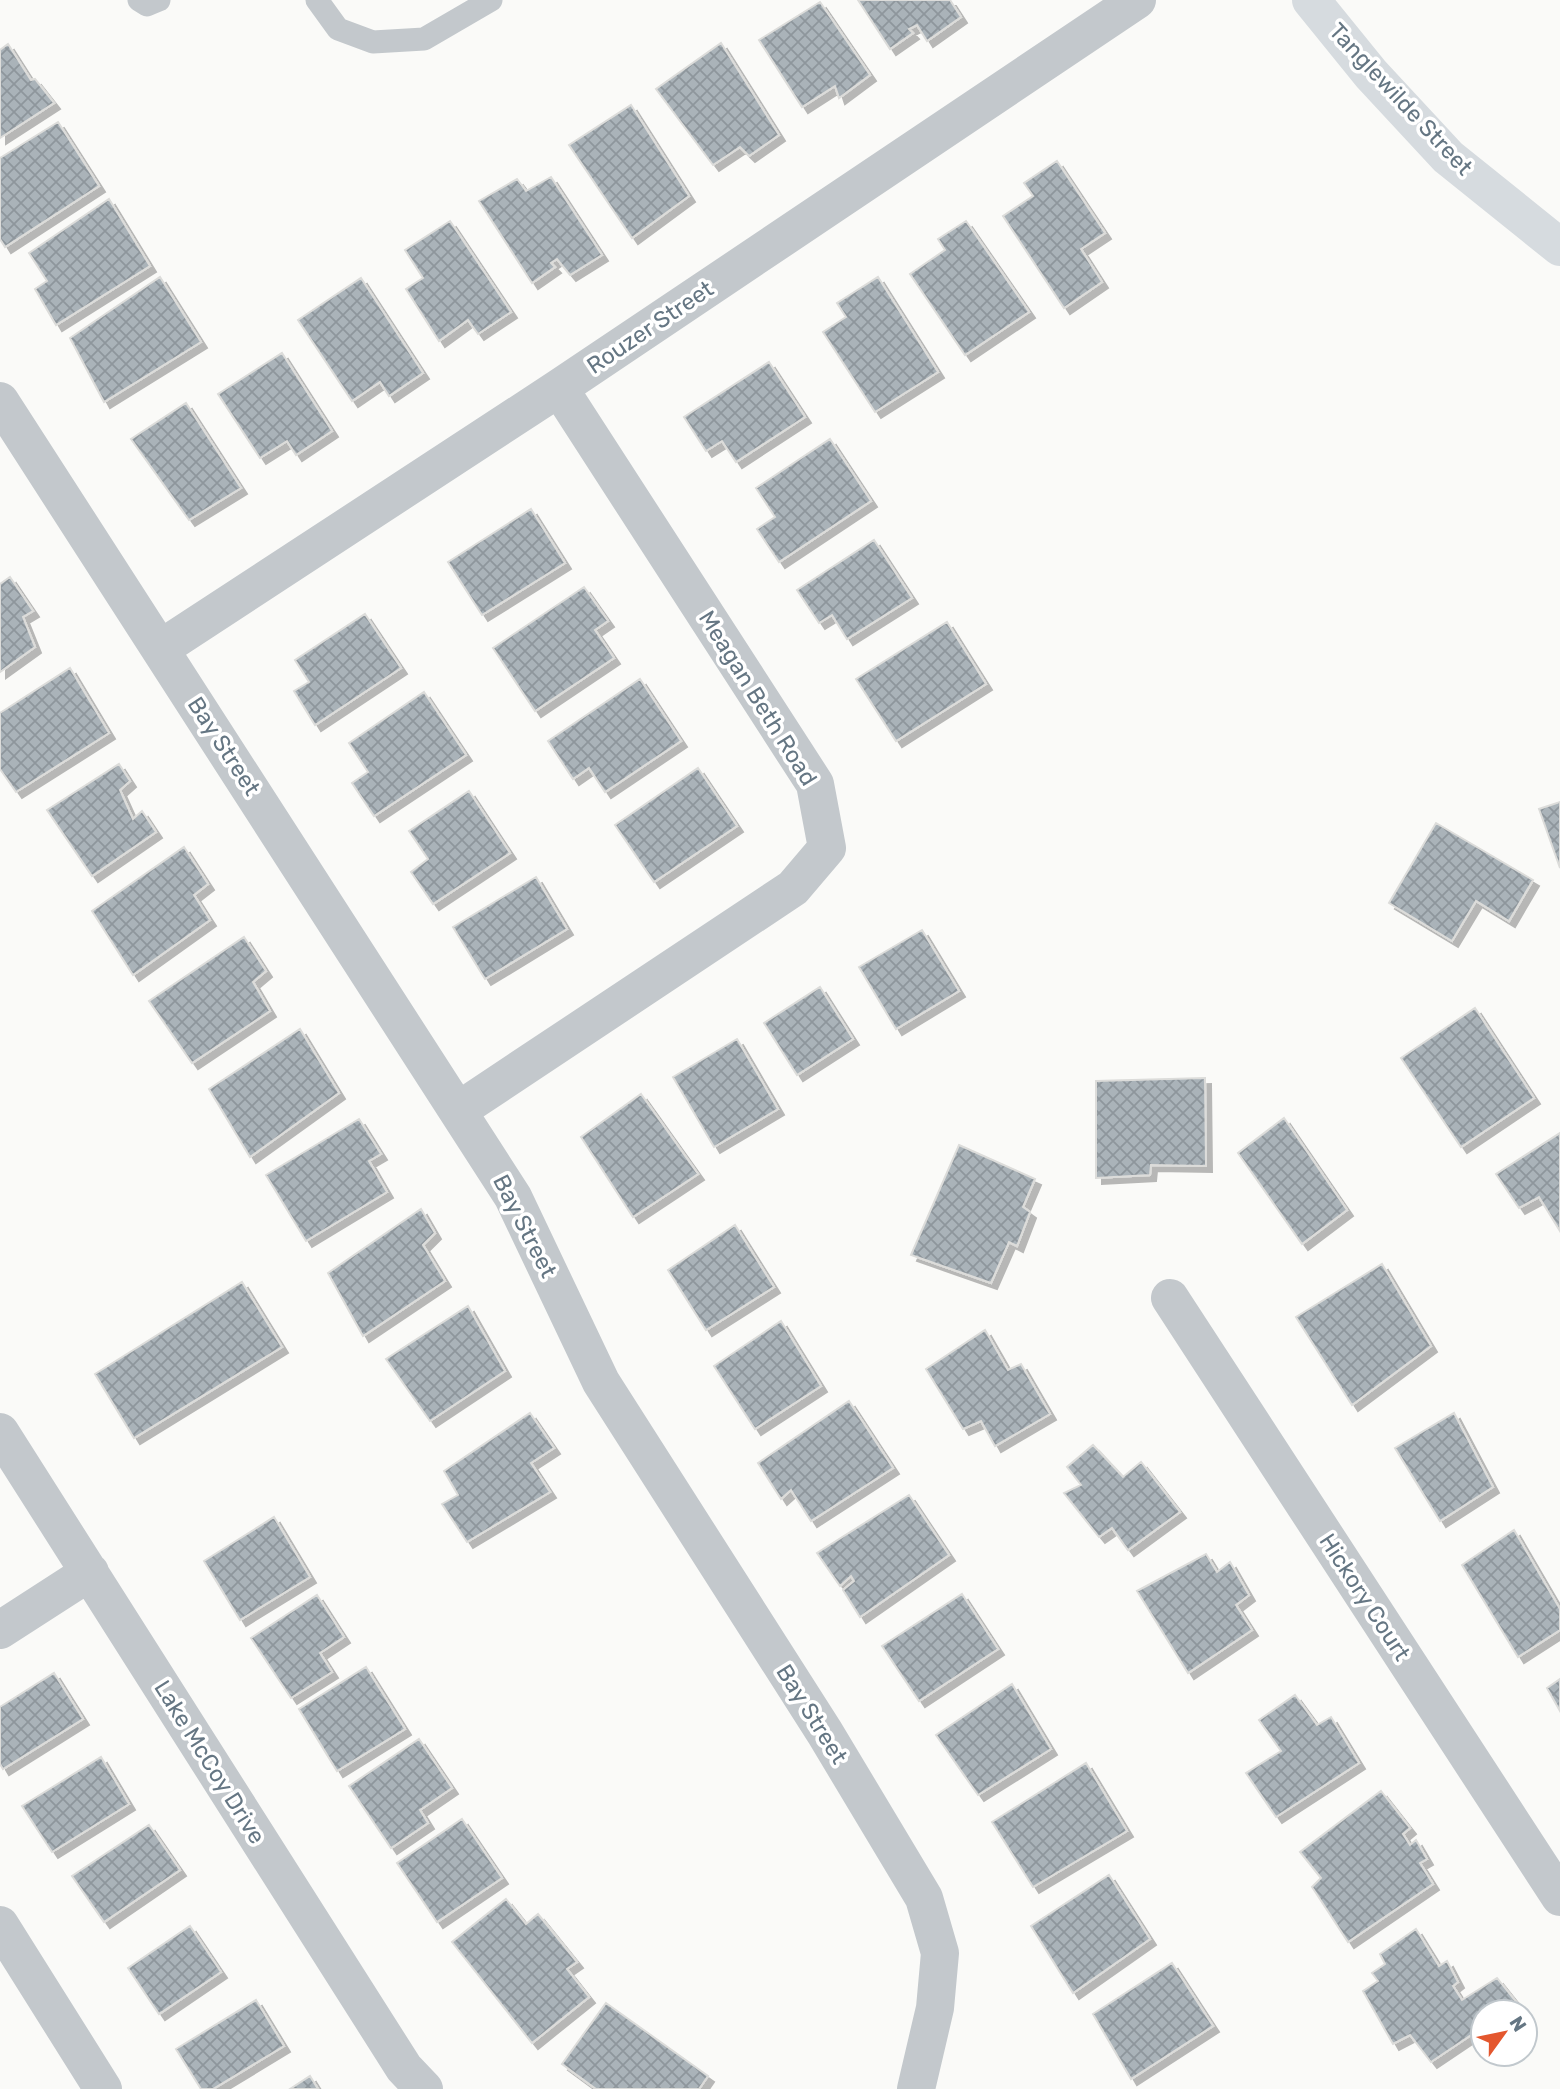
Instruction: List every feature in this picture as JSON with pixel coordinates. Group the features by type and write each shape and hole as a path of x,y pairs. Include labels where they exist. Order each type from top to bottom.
{"street":[{"name":"Rouzer Street","path":"160,649 559,388 1137,0"},
{"name":"Tanglewilde Street","path":"1311,0 1371,74 1448,157 1560,247"},
{"name":"Meagan Beth Road","path":"459,1110 793,888 827,848 815,784 559,388"},
{"name":"Bay Street","path":"0,401 513,1197 601,1382 817,1721 924,1898 940,1953 935,2008 916,2089"},
{"name":"Hickory Court","path":"1170,1298 1560,1897"},
{"name":"Lake McCoy Drive","path":"0,1432 404,2068 424,2089"},
{"path":"0,1630 90,1572"},
{"path":"0,1925 103,2089"}],"lane":[{"path":"139,0 147,5 159,0"},
{"path":"317,0 338,29 373,42 424,39 491,0"}],"building":[{"path":"858,0 950,0 961,17 927,41 917,25 909,29 913,33 890,49"},
{"path":"820,2 870,75 839,98 835,86 802,107 759,40"},
{"path":"721,43 779,135 749,156 740,147 713,165 656,89"},
{"path":"8,44 31,80 35,79 54,103 0,138 0,50"},
{"path":"631,105 689,196 632,238 569,145"},
{"path":"58,122 99,186 5,247 0,239 0,158"},
{"path":"1057,161 1105,233 1081,249 1102,282 1064,308 1003,216 1033,196 1024,183"},
{"path":"551,177 602,255 570,275 557,259 551,263 555,267 532,283 479,201 517,179 526,191"},
{"path":"109,199 150,266 56,325 35,289 47,281 29,253"},
{"path":"450,221 511,312 478,334 468,320 439,341 406,289 423,278 405,250"},
{"path":"966,221 1029,312 965,355 910,274 945,250 938,239"},
{"path":"160,277 201,342 104,402 70,338"},
{"path":"878,277 938,372 875,412 823,332 846,317 837,303"},
{"path":"361,278 423,373 389,396 380,382 352,401 298,320"},
{"path":"282,353 332,431 296,455 287,441 260,458 218,394"},
{"path":"769,362 805,417 736,462 722,441 706,451 684,417"},
{"path":"186,403 241,488 189,520 131,439"},
{"path":"830,439 871,501 779,562 757,529 775,517 756,488"},
{"path":"531,509 565,563 482,615 448,562"},
{"path":"874,540 912,598 847,639 832,615 819,623 797,590"},
{"path":"10,577 33,611 23,617 35,647 0,672 0,584"},
{"path":"584,587 608,621 595,630 614,658 535,711 493,648"},
{"path":"365,614 401,668 315,725 294,691 309,682 295,660"},
{"path":"947,622 986,684 896,741 856,679"},
{"path":"70,668 109,733 16,792 0,769 0,713"},
{"path":"640,679 681,741 605,792 589,768 573,779 548,741"},
{"path":"424,692 466,755 374,816 352,783 368,772 349,743"},
{"path":"119,764 130,781 120,790 133,819 142,811 156,832 92,876 47,810"},
{"path":"698,768 737,826 654,882 615,825"},
{"path":"469,791 510,853 433,904 411,872 428,859 409,831"},
{"path":"1560,802 1560,868 1539,809"},
{"path":"1436,823 1533,880 1509,921 1476,901 1452,941 1389,903"},
{"path":"184,847 208,884 194,895 210,920 133,975 92,911"},
{"path":"536,877 567,929 485,979 453,927"},
{"path":"922,930 959,991 896,1029 859,967"},
{"path":"244,937 266,971 253,982 270,1011 192,1063 149,1001"},
{"path":"820,987 853,1039 797,1075 764,1023"},
{"path":"1475,1008 1534,1098 1461,1147 1401,1058"},
{"path":"300,1029 339,1093 250,1157 209,1089"},
{"path":"737,1039 778,1109 714,1147 673,1077"},
{"path":"1205,1078 1206,1166 1151,1165 1150,1175 1096,1178 1096,1081"},
{"path":"641,1094 698,1174 633,1217 581,1137"},
{"path":"1284,1118 1347,1210 1302,1244 1238,1153"},
{"path":"359,1119 381,1154 369,1161 387,1192 306,1241 266,1175"},
{"path":"1560,1133 1560,1231 1539,1197 1519,1208 1496,1174"},
{"path":"959,1145 1035,1179 1023,1207 1030,1212 1017,1246 1009,1242 991,1283 911,1255"},
{"path":"421,1209 435,1233 423,1245 445,1281 363,1336 328,1273"},
{"path":"735,1225 774,1287 706,1330 668,1270"},
{"path":"1382,1264 1431,1346 1352,1405 1296,1317"},
{"path":"242,1282 282,1347 134,1438 95,1374"},
{"path":"468,1306 505,1371 430,1421 386,1359"},
{"path":"781,1321 821,1386 755,1429 714,1366"},
{"path":"985,1330 1008,1370 1021,1364 1050,1414 995,1446 981,1421 963,1429 926,1369"},
{"path":"849,1401 893,1468 811,1521 791,1490 781,1499 758,1463"},
{"path":"530,1413 554,1448 531,1463 550,1492 467,1542 442,1504 458,1495 444,1471"},
{"path":"1454,1413 1493,1487 1440,1521 1395,1448"},
{"path":"1093,1445 1123,1477 1141,1462 1180,1512 1128,1550 1112,1528 1099,1537 1064,1493 1081,1485 1067,1467"},
{"path":"909,1495 949,1555 860,1617 843,1590 854,1581 851,1576 840,1586 817,1553"},
{"path":"274,1517 310,1577 240,1620 204,1561"},
{"path":"1514,1530 1560,1609 1560,1630 1518,1657 1462,1565"},
{"path":"1206,1554 1217,1572 1230,1562 1249,1595 1236,1605 1252,1630 1188,1673 1137,1591"},
{"path":"962,1594 998,1649 919,1701 882,1646"},
{"path":"317,1595 344,1637 320,1653 332,1672 291,1698 251,1638"},
{"path":"366,1667 405,1729 337,1771 299,1709"},
{"path":"54,1673 83,1719 3,1769 0,1764 0,1707"},
{"path":"1560,1679 1560,1711 1547,1688"},
{"path":"1012,1684 1051,1749 978,1795 936,1735"},
{"path":"1295,1695 1317,1725 1331,1717 1359,1763 1276,1817 1246,1773 1281,1751 1259,1720"},
{"path":"419,1739 452,1788 420,1810 428,1823 391,1848 349,1786"},
{"path":"101,1757 129,1804 52,1852 22,1806"},
{"path":"1086,1763 1127,1831 1033,1887 992,1822"},
{"path":"1381,1791 1410,1828 1403,1834 1410,1845 1416,1840 1427,1859 1420,1863 1433,1884 1348,1942 1312,1887 1321,1878 1300,1852"},
{"path":"462,1819 502,1878 437,1922 397,1863"},
{"path":"149,1825 180,1870 104,1922 72,1876"},
{"path":"1109,1875 1150,1939 1073,1993 1031,1926"},
{"path":"506,1899 526,1924 538,1914 577,1962 567,1969 589,1997 532,2043 452,1942"},
{"path":"190,1926 221,1972 159,2014 128,1968"},
{"path":"1416,1929 1439,1966 1447,1961 1458,1982 1453,1986 1462,2000 1497,1978 1513,1998 1469,1998 1469,2036 1431,2062 1410,2035 1393,2044 1363,1991 1378,1981 1372,1973 1385,1964 1380,1954"},
{"path":"1172,1963 1213,2026 1131,2079 1093,2014"},
{"path":"256,2000 284,2046 213,2089 201,2089 176,2049"},
{"path":"606,2003 708,2076 699,2089 596,2089 562,2064"},
{"path":"310,2076 318,2089 290,2089"}]}
